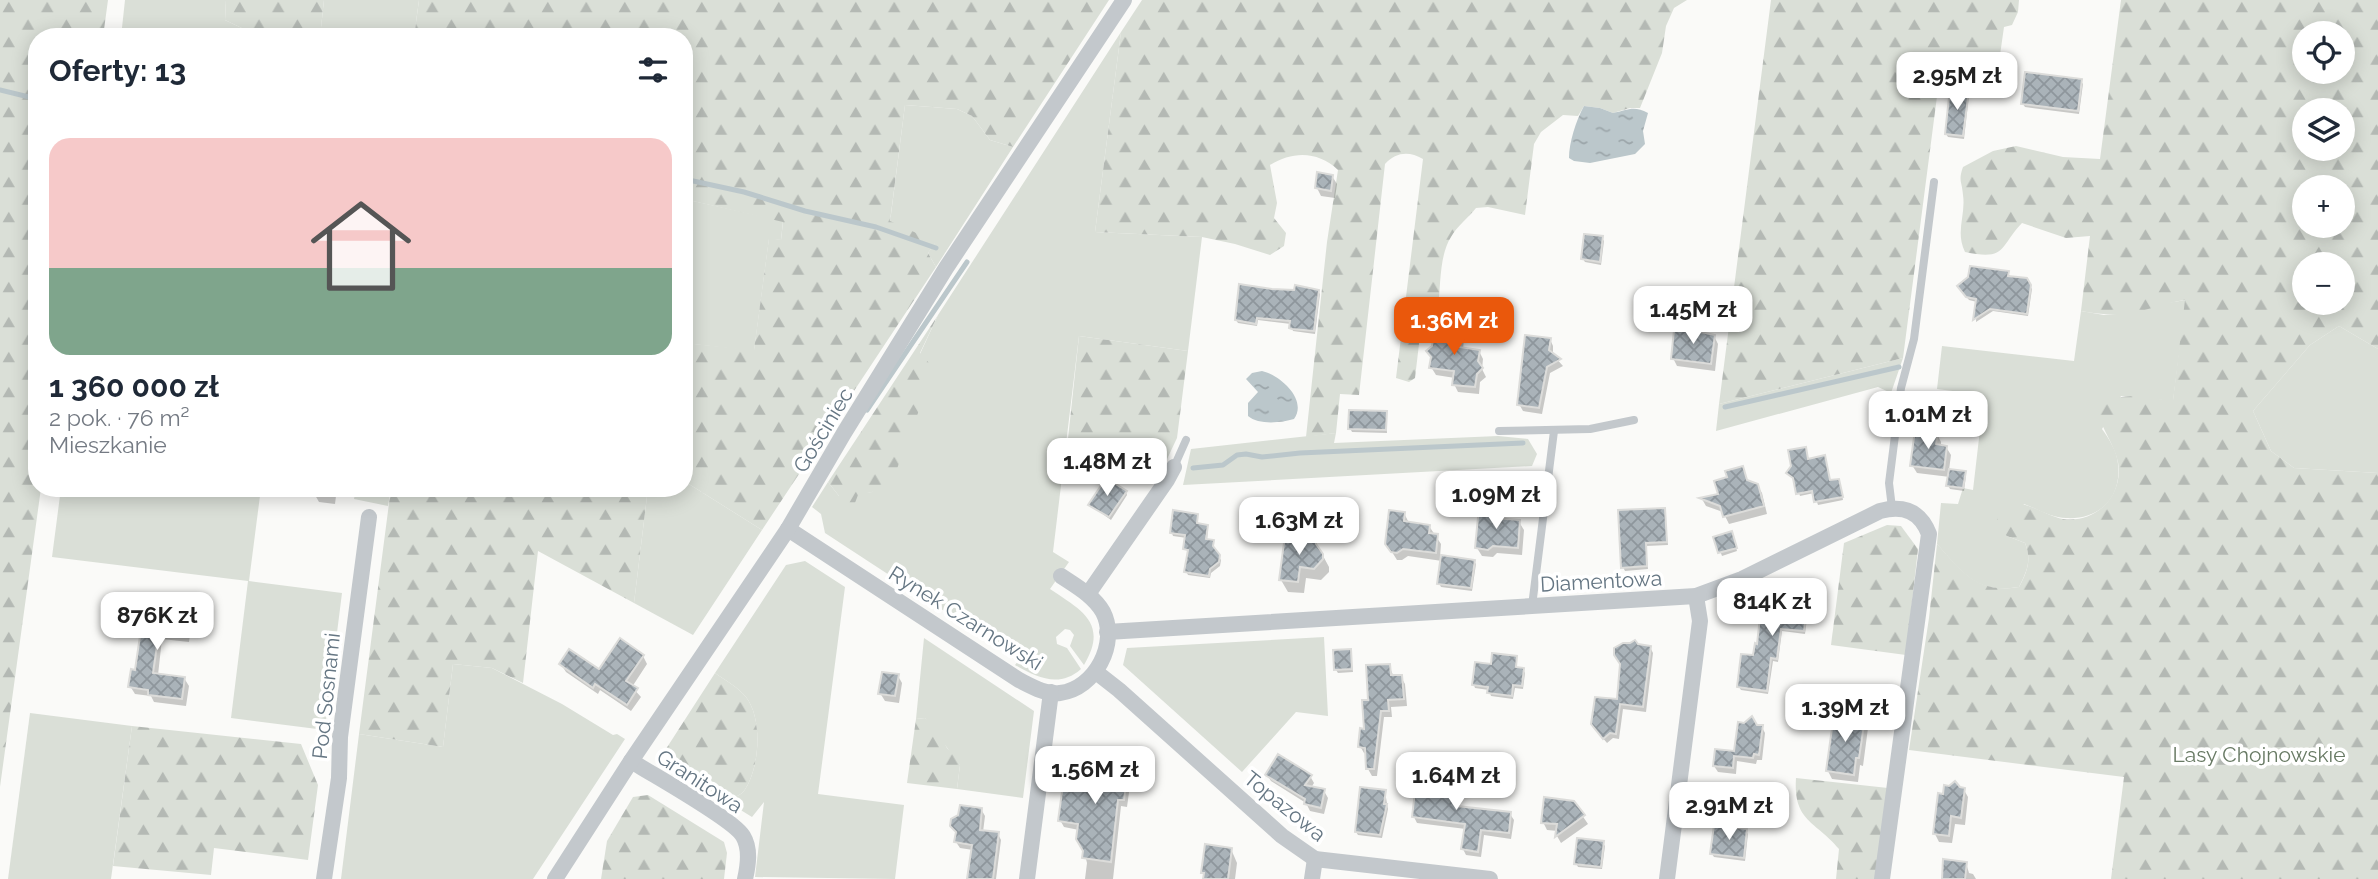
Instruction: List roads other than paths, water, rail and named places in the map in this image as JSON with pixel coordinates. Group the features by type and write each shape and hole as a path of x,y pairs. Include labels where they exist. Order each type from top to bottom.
{"street":[{"name":"Gościniec","path":"555,879 788,528 946,268 1124,0"},
{"path":"1088,594 1174,467"},
{"name":"Diamentowa","path":"1107,632 1696,596 1742,579 1880,511 1892,508"},
{"path":"1882,879 1928,534 1926,527 1912,510 1892,508"},
{"name":"Pod Sosnami","path":"324,879 339,778 340,737 369,517"},
{"name":"Rynek Czarnowski","path":"788,528 1019,680 1061,693 1074,689 1096,672"},
{"path":"1061,576 1088,594 1104,614 1107,632 1105,654 1096,672"},
{"path":"1667,879 1700,621 1696,596"},
{"name":"Topazowa","path":"1096,672 1282,836 1315,859 1490,879"},
{"path":"1027,879 1051,692"},
{"name":"Granitowa","path":"631,761 734,826 746,844 746,879"},
{"path":"1312,879 1315,859"}],"lane":[{"path":"1892,508 1889,483 1901,388 1914,339 1934,183"},
{"path":"1499,431 1590,429 1634,420"},
{"path":"1532,606 1553,431"},
{"path":"1174,467 1186,440"}],"water":[{"path":"1584,106 1613,113 1634,109 1648,113 1643,131 1645,144 1635,154 1590,163 1569,158 1578,118"},
{"path":"1262,371 1277,378 1290,389 1297,404 1294,419 1270,422 1258,421 1248,416 1248,403 1258,392 1246,379 1252,373"}],"waterway":[{"path":"0,90 28,97"},
{"path":"693,181 876,227 936,248"},
{"path":"867,410 967,262"},
{"path":"1725,407 1899,367"},
{"path":"1193,468 1223,465 1237,455 1246,454 1262,457 1523,443"}],"park label":[{"name":"Lasy Chojnowskie","path":"2259,754"}]}
